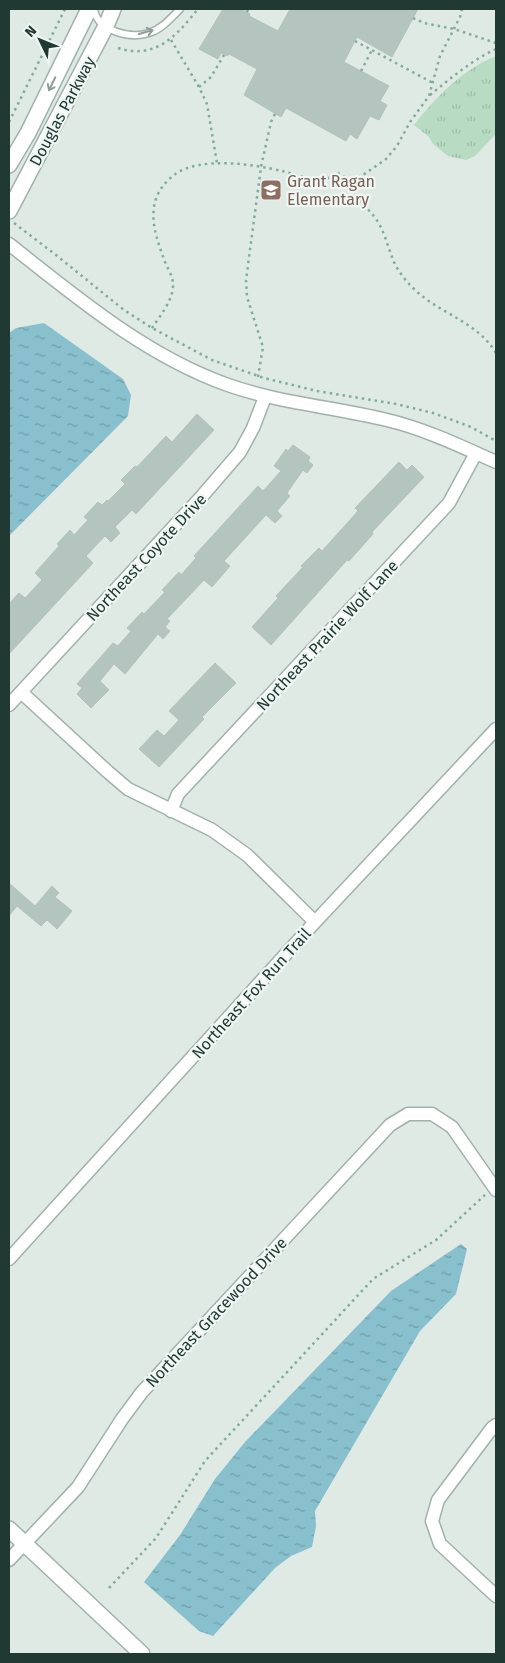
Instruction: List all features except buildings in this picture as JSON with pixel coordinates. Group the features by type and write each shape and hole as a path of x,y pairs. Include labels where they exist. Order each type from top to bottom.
{"street":[{"name":"Douglas Parkway","path":"9,165 28,132 89,9"},
{"name":"Douglas Parkway","path":"9,211 106,26 113,9"},
{"path":"9,244 139,340 190,369 265,397 328,407 424,430 496,462"},
{"name":"Northeast Coyote Drive","path":"9,705 203,495 240,452 253,428 265,397"},
{"name":"Northeast Prairie Wolf Lane","path":"171,811 178,794 449,503 476,453"},
{"path":"21,692 128,788 212,830 247,855 315,922"},
{"name":"Northeast Fox Run Trail","path":"9,1260 315,922 496,729"},
{"name":"Northeast Gracewood Drive","path":"9,1560 78,1486 142,1392 390,1125 408,1114 432,1114 452,1127 495,1189"},
{"path":"496,1425 438,1500 432,1521 440,1544 496,1596"},
{"path":"9,1529 142,1654"}],"lane":[{"path":"94,9 99,22 106,26 124,34 141,35 162,26 180,9"}],"path":[{"path":"9,122 65,9"},
{"path":"118,48 133,52 156,48 171,40 198,9"},
{"path":"429,96 440,56 462,9"},
{"path":"413,18 424,23 454,29 496,43"},
{"path":"171,40 207,104 217,164"},
{"path":"355,41 433,83"},
{"path":"353,182 386,159 397,146 410,122 429,96 456,73 496,49"},
{"path":"361,71 372,50"},
{"path":"199,87 211,77 224,54"},
{"path":"258,376 264,347 247,297 246,280 261,167 271,122 275,114"},
{"path":"152,328 171,295 173,283 154,229 153,210 156,198 164,184 174,175 186,168 217,164 261,167 312,179 324,179 336,172 353,182"},
{"path":"353,182 354,193 358,201 367,208 380,225 395,264 404,277 426,298 486,338 496,353"},
{"path":"9,220 56,254 124,310 152,328 212,360 258,376 317,391 396,404 433,413 472,428 496,441"},
{"path":"109,1588 156,1538 205,1461 373,1279 436,1240 495,1189"}],"green space":[{"path":"496,56 496,134 475,156 466,160 448,156 414,125 431,104 451,85 472,69"}],"water":[{"path":"44,323 123,379 131,395 128,416 9,536 9,333 16,328"},
{"path":"461,1244 467,1249 456,1294 420,1331 315,1511 316,1526 312,1547 291,1556 275,1568 213,1636 199,1631 144,1582 180,1535 215,1479 245,1442 391,1291"}],"place":[{"name":"Grant Ragan Elementary","path":"271,190"}]}
